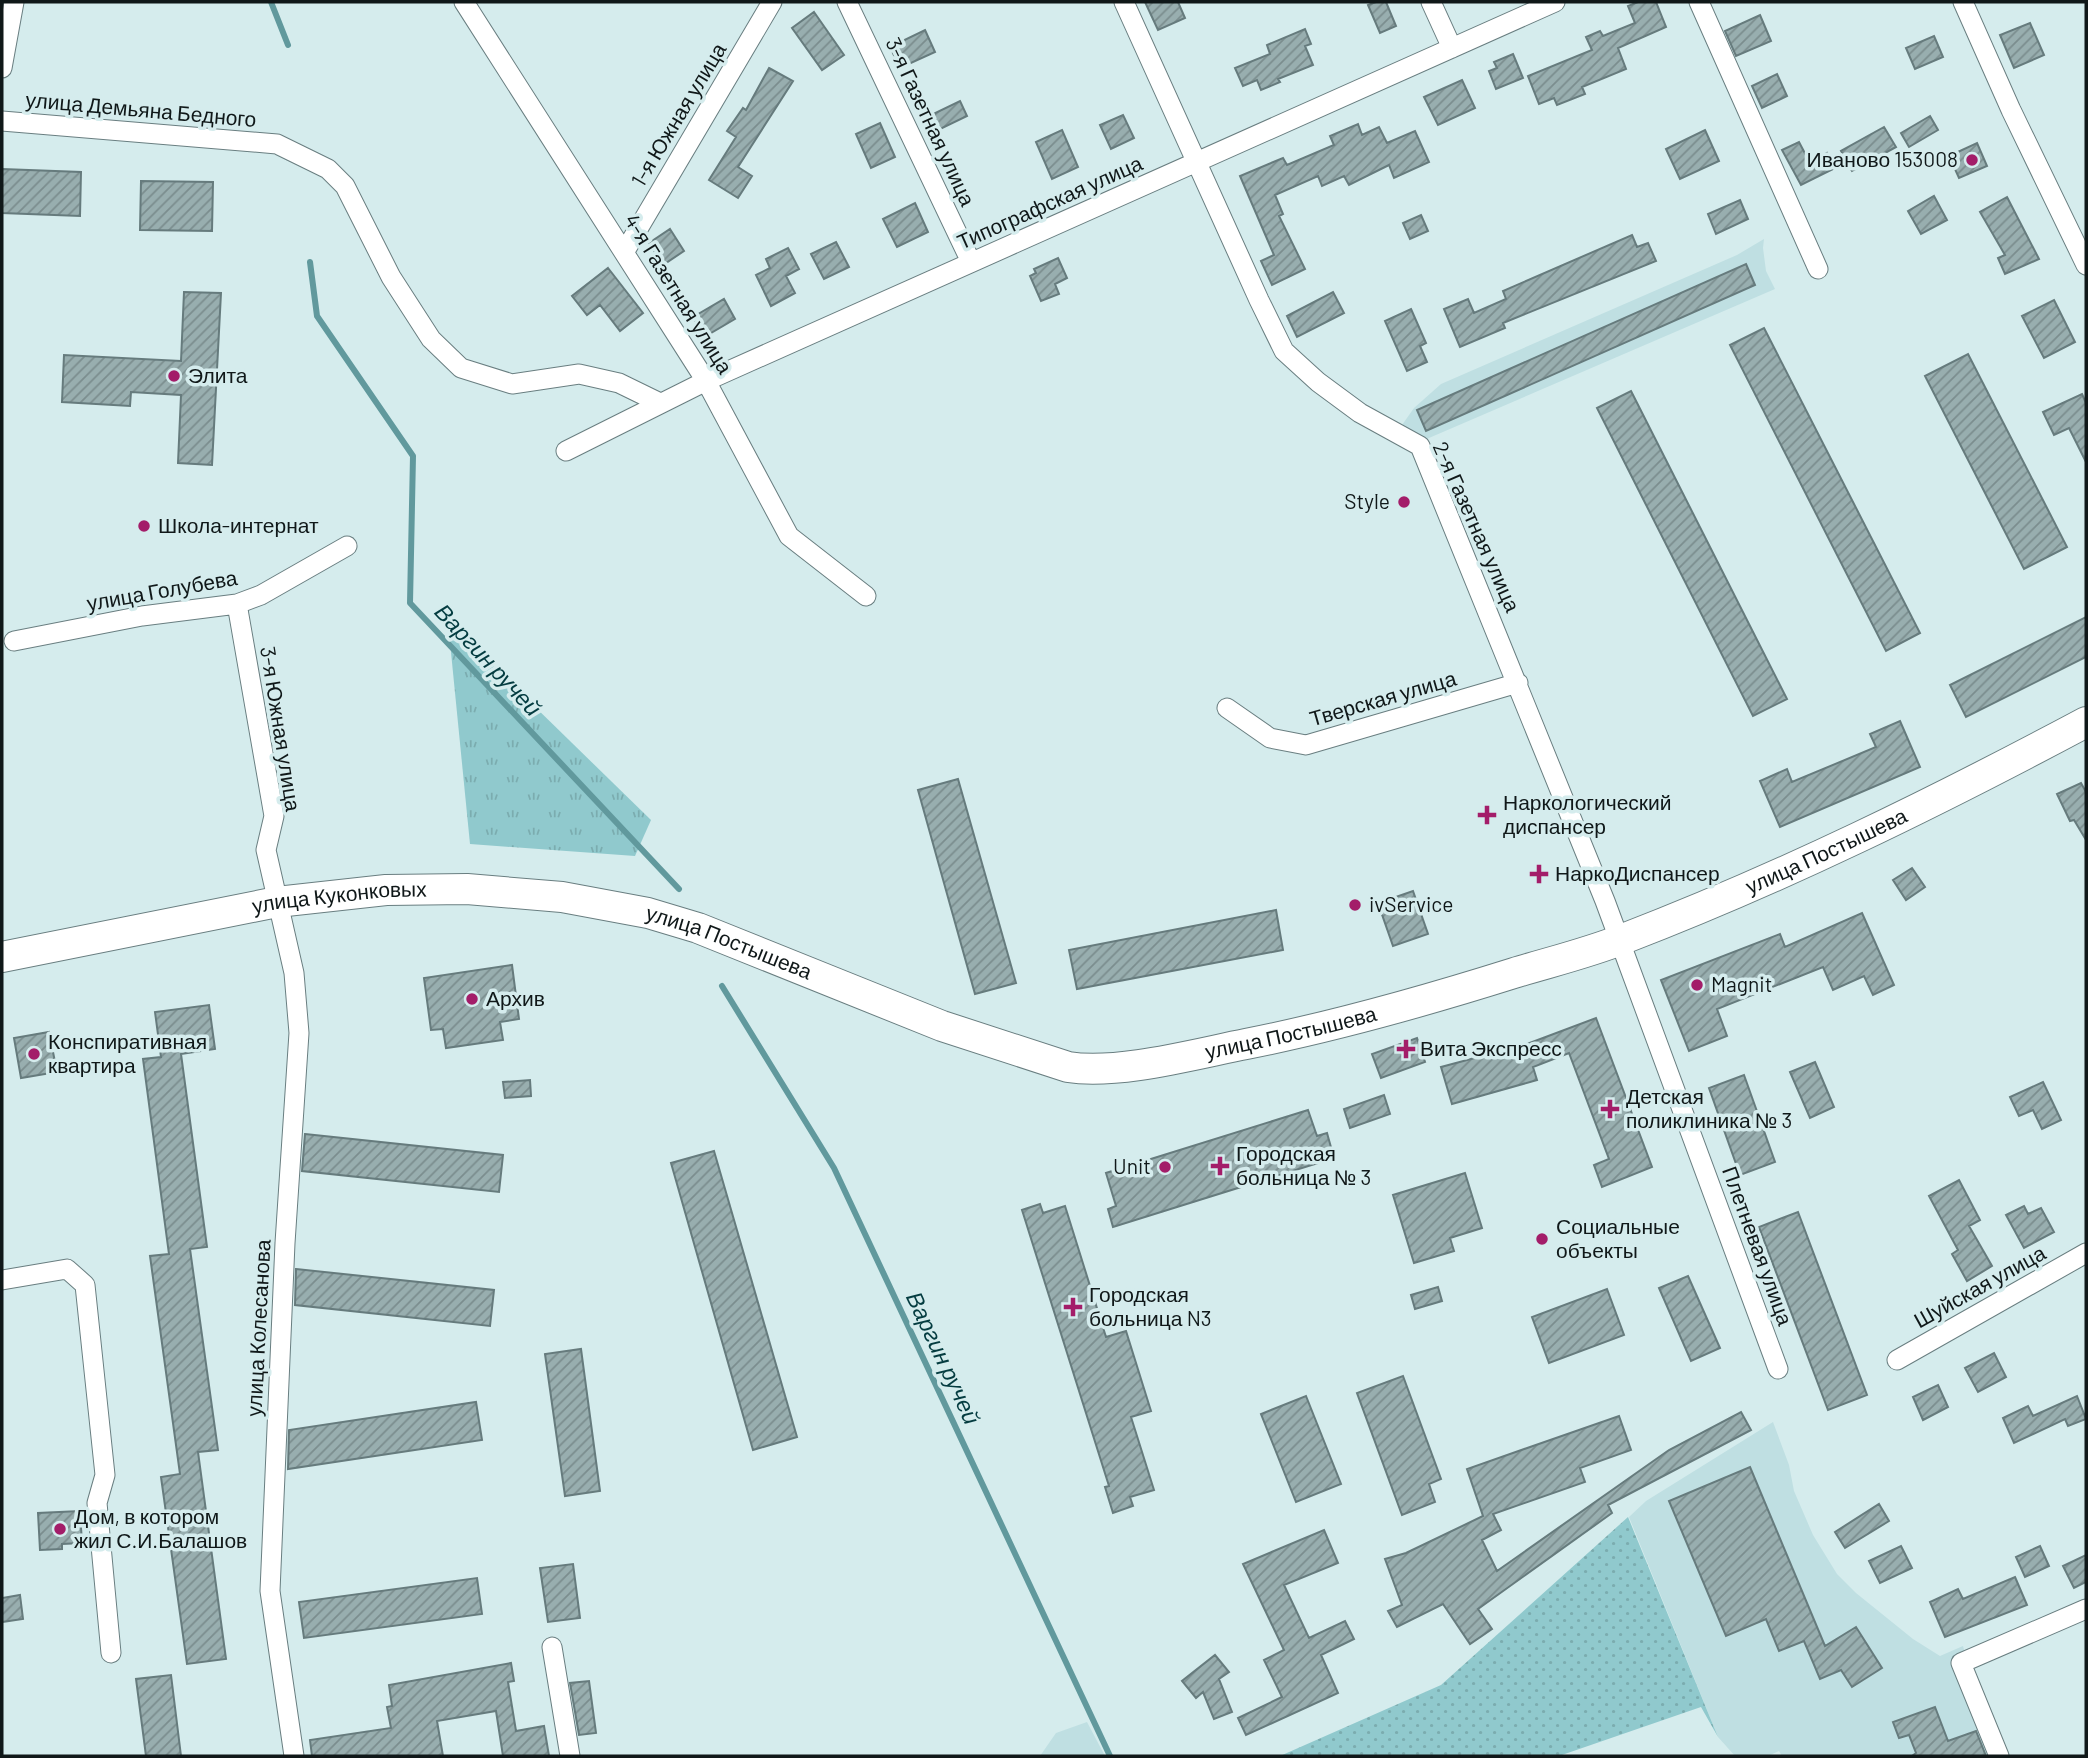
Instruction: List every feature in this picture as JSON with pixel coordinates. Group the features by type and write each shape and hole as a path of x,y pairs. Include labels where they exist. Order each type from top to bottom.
{"main road":[{"name":"улица Постышева","path":"467,889 562,897 648,913 698,928 942,1026 1033,1056 1084,1069 1157,1062 1328,1028 1434,999 1620,940 1791,870 1983,777 2086,722"},
{"name":"улица Куконковых","path":"2,957 277,902 386,890 467,889"},
{"name":"улица Куконковых","path":"2,970 72,955 211,914"}],"street":[{"path":"2,68 14,2"},
{"name":"4-я Газетная улица","path":"464,2 706,381 789,536 866,596"},
{"name":"1-я Южная улица","path":"625,251 772,2"},
{"name":"3-я Газетная улица","path":"847,2 971,262"},
{"name":"2-я Газетная улица","path":"1124,2 1284,351 1318,382 1360,414 1420,446 1620,940"},
{"path":"1431,2 1452,48"},
{"name":"Типографская улица","path":"566,451 706,381 1555,2"},
{"path":"1699,2 1818,269"},
{"path":"1963,2 2011,110 2086,265"},
{"name":"улица Демьяна Бедного","path":"2,121 277,144 328,169 345,186 391,276 431,339 461,368 512,384 579,374 619,383 660,403"},
{"name":"улица Голубева","path":"14,641 142,616 237,604 261,595 347,547"},
{"name":"3-я Южная улица","path":"237,604 274,816 266,850 277,902"},
{"name":"Тверская улица","path":"1227,708 1270,738 1306,745 1518,683"},
{"name":"улица Колесанова","path":"277,902 294,973 299,1033 285,1243 270,1591 294,1756"},
{"name":"Плетневая улица","path":"1620,940 1778,1369"},
{"name":"Шуйская улица","path":"1897,1360 2086,1253"},
{"path":"2,1280 67,1269 85,1285 105,1475 97,1503 111,1653"},
{"path":"1999,1756 1961,1663 2086,1609"},
{"path":"552,1647 570,1756"}],"shaded area":[{"path":"1764,239 1766,271 1775,289 1415,444 1398,437 1402,425 1414,408 1441,384 1737,255"},
{"path":"1773,1422 1789,1465 1794,1491 1813,1535 1837,1574 1913,1639 1940,1656 1963,1646 1991,1756 1782,1756 1779,1751 1768,1756 1735,1756 1718,1737 1629,1517 1646,1501"},
{"path":"1087,1722 1105,1756 1040,1756 1056,1733"}],"green space":[{"path":"448,622 651,820 635,856 470,844"},
{"path":"1628,1517 1718,1737 1701,1707 1559,1756 1280,1756 1441,1685"}],"building":[{"path":"1145,2 1178,2 1185,18 1158,30"},
{"path":"1386,2 1396,26 1380,33 1368,5"},
{"path":"1638,2 1656,2 1666,27 1618,48 1626,69 1582,87 1585,94 1557,105 1554,98 1539,104 1528,76 1592,50 1586,37 1600,31 1603,36 1635,23 1628,6"},
{"path":"814,12 844,55 822,70 792,28"},
{"path":"1760,15 1771,41 1736,56 1725,31"},
{"path":"2030,23 2044,55 2014,68 2000,35"},
{"path":"1305,29 1311,44 1305,46 1313,65 1278,79 1280,82 1261,90 1257,80 1243,86 1235,68 1270,54 1267,45"},
{"path":"925,30 935,52 900,68 890,47"},
{"path":"1934,36 1943,57 1915,69 1906,48"},
{"path":"1513,54 1523,78 1496,89 1489,71 1497,68 1494,62"},
{"path":"769,68 793,81 738,167 752,176 738,198 709,180 736,137 727,131 743,108 746,110"},
{"path":"1777,74 1787,96 1762,108 1752,86"},
{"path":"1462,80 1475,108 1438,125 1424,97"},
{"path":"960,101 967,116 932,133 925,118"},
{"path":"1123,115 1134,138 1111,149 1100,125"},
{"path":"1930,116 1938,130 1909,147 1901,133"},
{"path":"880,123 895,157 871,168 856,134"},
{"path":"1358,124 1362,135 1379,127 1387,143 1415,131 1429,162 1394,178 1389,165 1349,185 1344,176 1322,186 1318,176 1275,195 1283,214 1279,216 1305,269 1272,285 1261,261 1274,255 1240,176 1283,158 1287,165 1334,145 1330,136"},
{"path":"1884,127 1896,147 1852,171 1841,151"},
{"path":"1062,130 1078,167 1052,179 1036,142"},
{"path":"1705,130 1719,161 1680,179 1666,149"},
{"path":"1799,142 1810,163 1827,153 1835,168 1801,185 1782,150"},
{"path":"1977,143 1987,166 1959,178 1949,156"},
{"path":"2,169 81,172 80,216 2,213"},
{"path":"141,181 213,182 212,231 140,230"},
{"path":"1934,196 1947,220 1921,234 1908,211"},
{"path":"2007,197 2039,259 2005,274 1998,258 2005,255 1980,212"},
{"path":"1740,200 1748,219 1716,234 1708,214"},
{"path":"915,203 928,232 897,247 883,219"},
{"path":"1421,215 1428,231 1410,239 1403,223"},
{"path":"670,229 684,251 663,265 649,243"},
{"path":"1632,235 1637,247 1648,243 1656,261 1503,323 1505,328 1460,347 1444,309 1468,299 1474,313 1506,299 1503,291"},
{"path":"836,242 849,267 824,279 811,254"},
{"path":"788,248 799,269 786,276 795,293 771,306 756,275 770,268 766,259"},
{"path":"1058,258 1067,278 1055,284 1059,294 1041,301 1030,276 1036,273 1034,269"},
{"path":"1746,264 1755,285 1426,431 1417,410"},
{"path":"608,268 643,313 620,331 600,305 587,315 572,296"},
{"name":"Элита","path":"184,292 221,293 212,465 178,463 181,395 131,392 130,406 62,402 64,355 181,361"},
{"path":"1333,292 1344,313 1297,337 1287,316"},
{"path":"724,299 735,319 704,337 693,317"},
{"path":"2054,300 2075,342 2044,358 2022,316"},
{"path":"1411,309 1426,343 1420,346 1427,362 1407,371 1385,321"},
{"path":"1764,328 1920,633 1886,651 1730,345"},
{"path":"1968,354 2067,547 2024,569 1925,376"},
{"path":"1631,391 1787,699 1753,716 1597,408"},
{"path":"2082,394 2086,403 2086,462 2069,428 2054,435 2043,412"},
{"path":"2086,617 2086,657 1966,717 1950,685"},
{"path":"1900,721 1920,767 1780,827 1760,781 1787,769 1792,782 1876,747 1870,734"},
{"path":"958,779 1016,983 975,994 918,790"},
{"path":"2081,783 2086,792 2086,840 2074,820 2070,821 2057,794"},
{"path":"1912,868 1925,887 1906,900 1893,880"},
{"path":"1413,891 1428,934 1393,946 1378,903"},
{"path":"1276,910 1283,950 1077,989 1069,950"},
{"path":"1862,913 1894,985 1873,995 1864,976 1833,990 1823,967 1717,1009 1727,1036 1689,1051 1661,980 1780,934 1785,947"},
{"name":"Архив","path":"512,965 519,1019 500,1022 503,1040 446,1048 443,1029 431,1030 424,978"},
{"path":"209,1005 215,1049 181,1054 207,1247 190,1249 218,1450 198,1452 226,1659 187,1664 161,1477 180,1474 150,1256 169,1254 143,1059 161,1057 155,1012"},
{"name":"Детская поликлиника № 3","path":"1596,1018 1652,1167 1602,1187 1594,1165 1609,1159 1569,1053 1533,1067 1537,1080 1452,1104 1441,1067 1527,1044"},
{"path":"49,1032 57,1072 21,1078 14,1038"},
{"path":"1417,1038 1425,1062 1381,1078 1372,1054"},
{"path":"1815,1062 1834,1107 1810,1118 1790,1072"},
{"path":"1744,1075 1775,1162 1740,1175 1709,1088"},
{"path":"530,1080 531,1096 505,1098 503,1082"},
{"path":"2043,1082 2061,1120 2042,1129 2033,1110 2019,1116 2010,1097"},
{"path":"1384,1095 1390,1114 1350,1128 1344,1109"},
{"name":"Городская больница № 3","path":"1308,1110 1317,1136 1327,1133 1334,1158 1113,1227 1108,1209 1116,1206 1106,1173"},
{"path":"305,1134 503,1155 499,1192 302,1171"},
{"path":"714,1151 797,1437 753,1450 671,1163"},
{"path":"1465,1173 1482,1228 1450,1238 1454,1251 1414,1263 1393,1195"},
{"path":"1959,1180 1980,1220 1969,1226 1992,1266 1967,1281 1952,1254 1958,1250 1929,1196"},
{"path":"1040,1204 1043,1213 1065,1206 1106,1337 1126,1331 1151,1411 1131,1417 1154,1490 1130,1497 1133,1506 1113,1513 1105,1487 1109,1486 1022,1210"},
{"path":"2024,1206 2028,1214 2041,1208 2054,1232 2024,1248 2006,1215"},
{"path":"1798,1212 1867,1395 1828,1410 1759,1227"},
{"path":"296,1269 494,1290 490,1326 295,1305"},
{"path":"1688,1276 1720,1348 1691,1361 1659,1288"},
{"path":"1438,1287 1442,1301 1415,1309 1411,1295"},
{"path":"1607,1289 1624,1335 1549,1363 1532,1317"},
{"path":"581,1349 600,1491 565,1496 545,1354"},
{"path":"1994,1353 2006,1377 1978,1392 1965,1368"},
{"path":"1403,1376 1441,1479 1429,1484 1435,1502 1402,1515 1357,1393"},
{"path":"1938,1385 1948,1407 1923,1420 1913,1397"},
{"path":"1306,1396 1341,1484 1296,1502 1261,1414"},
{"path":"2077,1396 2086,1419 2068,1426 2065,1419 2014,1443 2003,1418 2028,1406 2033,1416"},
{"path":"476,1402 482,1440 288,1469 289,1430"},
{"path":"1741,1412 1751,1430 1608,1505 1612,1513 1478,1609 1492,1629 1470,1644 1443,1604 1397,1627 1388,1611 1402,1605 1385,1559 1406,1553 1483,1516 1467,1469 1619,1416 1631,1450 1580,1468 1585,1482 1493,1514 1501,1530 1482,1540 1497,1571 1669,1450"},
{"path":"1750,1467 1825,1646 1856,1627 1882,1668 1852,1687 1841,1670 1820,1679 1804,1641 1779,1651 1766,1619 1726,1636 1669,1501"},
{"path":"1879,1504 1889,1521 1845,1548 1835,1532"},
{"path":"80,1511 82,1543 62,1544 62,1549 40,1550 38,1513"},
{"path":"1324,1530 1338,1563 1284,1585 1309,1638 1345,1621 1354,1639 1321,1655 1338,1693 1246,1735 1238,1718 1282,1697 1264,1660 1284,1650 1243,1564"},
{"path":"1901,1546 1912,1568 1880,1583 1869,1561"},
{"path":"2040,1546 2049,1566 2025,1577 2016,1557"},
{"path":"2086,1555 2086,1582 2074,1588 2063,1566"},
{"path":"573,1564 580,1618 548,1622 540,1568"},
{"path":"2015,1577 2027,1605 1945,1637 1930,1602 1958,1589 1963,1599"},
{"path":"477,1578 482,1614 304,1638 299,1602"},
{"path":"20,1595 23,1619 2,1622 2,1598"},
{"path":"1215,1655 1229,1672 1219,1679 1232,1712 1214,1719 1203,1692 1196,1698 1182,1681"},
{"path":"511,1663 514,1681 508,1682 516,1731 544,1726 549,1756 503,1756 496,1711 437,1721 443,1756 312,1756 310,1740 391,1728 387,1707 392,1706 389,1685"},
{"path":"171,1675 181,1756 146,1756 136,1679"},
{"path":"589,1681 596,1733 579,1735 570,1683"},
{"path":"1935,1707 1948,1741 1976,1731 1986,1756 1912,1756 1916,1753 1909,1735 1899,1738 1893,1722"}],"waterway":[{"name":"Варгин ручей","path":"271,2 288,45"},
{"name":"Варгин ручей","path":"310,262 317,316 413,456 410,603 679,889"},
{"name":"Варгин ручей","path":"722,986 834,1168 1110,1756"}],"place":[{"name":"Иваново 153008","path":"1972,160"},
{"name":"Элита","path":"174,376"},
{"name":"Style","path":"1404,502"},
{"name":"Школа-интернат","path":"144,526"},
{"name":"Наркологический диспансер","path":"1487,815"},
{"name":"НаркоДиспансер","path":"1539,874"},
{"name":"ivService","path":"1355,905"},
{"name":"Magnit","path":"1697,985"},
{"name":"Архив","path":"472,999"},
{"name":"Вита Экспресс","path":"1406,1049"},
{"name":"Конспиративная квартира","path":"34,1054"},
{"name":"Детская поликлиника № 3","path":"1610,1109"},
{"name":"Городская больница № 3","path":"1220,1166"},
{"name":"Unit","path":"1165,1167"},
{"name":"Социальные объекты","path":"1542,1239"},
{"name":"Городская больница N3","path":"1073,1307"},
{"name":"Дом, в котором жил С.И.Балашов","path":"60,1529"}]}
